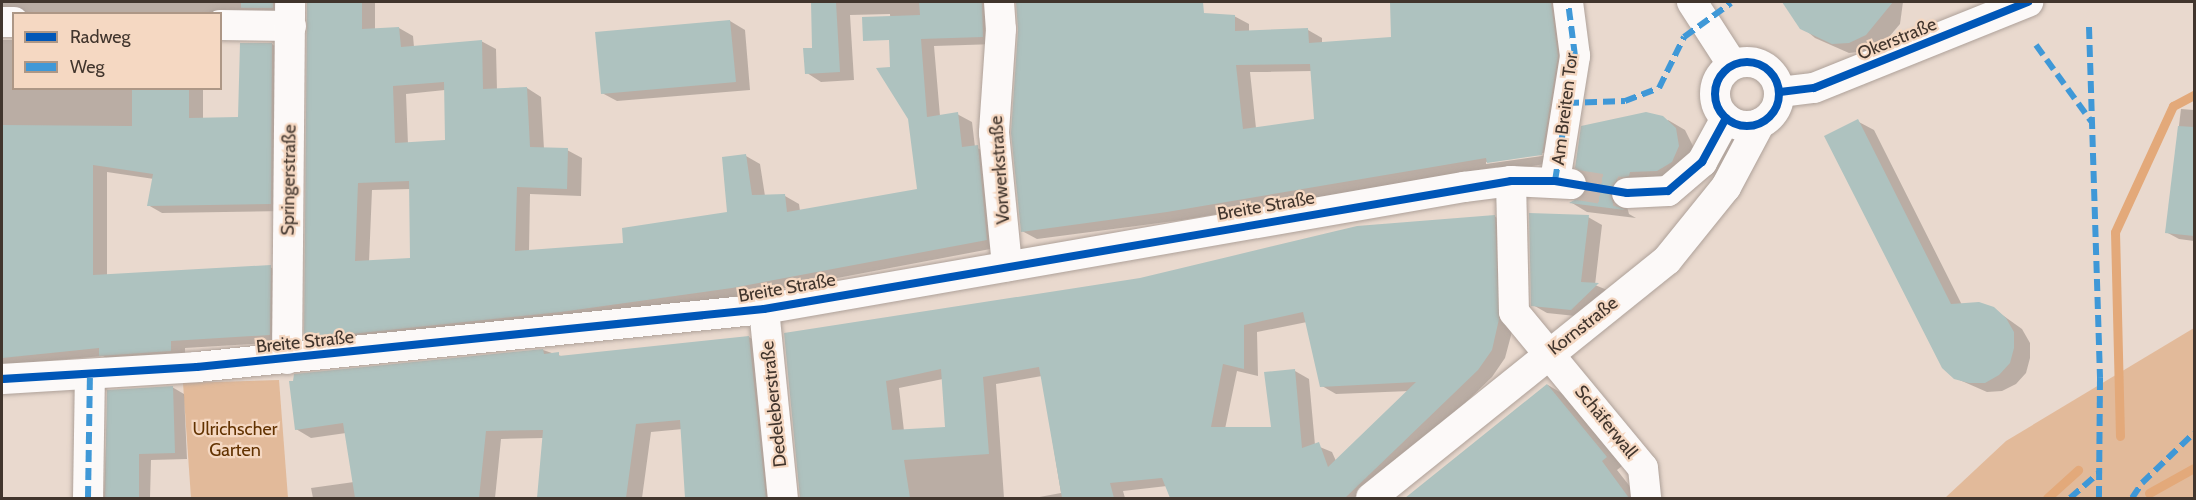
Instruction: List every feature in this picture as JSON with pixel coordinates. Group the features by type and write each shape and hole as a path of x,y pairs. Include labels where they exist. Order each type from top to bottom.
{"street":[{"name":"Vorwerkstraße","path":"999,2 1001,29 994,133 1007,266"},
{"name":"Am Breiten Tor","path":"1563,182 1575,56 1568,2"},
{"path":"1692,2 1732,64"},
{"name":"Okerstraße","path":"1780,92 1814,88 2029,2"},
{"path":"222,25 290,14"},
{"name":"Springerstraße","path":"287,359 290,14"},
{"path":"1747,62 1765,67 1777,80 1780,92 1771,117 1760,123 1743,126 1726,118 1716,105 1714,90 1720,76 1732,64 1747,62"},
{"path":"1627,193 1668,191 1702,162 1726,118"},
{"name":"Kornstraße","path":"1371,498 1549,352 1666,260 1726,187 1760,123"},
{"name":"Breite Straße","path":"2,379 90,375 287,359 764,309 1511,181 1563,182"},
{"name":"Schäferwall","path":"1511,181 1514,312 1643,468 1646,498"},
{"name":"Dedeleberstraße","path":"764,309 783,498"},
{"path":"88,498 90,375"}],"green space":[{"path":"2194,328 2194,498 1945,498 2006,441"},
{"name":"Ulrichscher Garten","path":"279,380 288,498 191,498 183,383"}],"building":[{"path":"241,2 273,2 273,8 241,8"},
{"path":"307,2 362,2 362,29 399,27 401,47 482,40 483,89 527,87 530,147 568,148 567,189 517,187 515,251 623,243 622,228 727,212 722,157 746,154 752,195 785,194 787,212 917,189 908,119 876,68 890,67 889,40 863,41 862,17 920,15 919,2 982,2 983,37 921,39 927,117 958,112 962,147 978,145 987,240 732,288 561,312 304,339","holes":["444,82 445,140 395,143 393,86","409,181 410,258 355,261 358,183"]},
{"path":"811,2 836,2 840,72 805,74 803,48 812,48"},
{"path":"1016,2 1203,2 1204,13 1235,15 1235,31 1308,28 1309,43 1391,37 1390,2 1551,2 1558,56 1542,155 1487,163 1486,158 1167,212 1021,232 1011,133 1018,30","holes":["1310,64 1314,119 1243,129 1236,65"]},
{"path":"1782,2 1893,2 1866,35 1849,43 1832,44 1800,29"},
{"path":"730,20 736,82 601,94 595,32"},
{"path":"240,43 272,43 271,204 147,206 153,174 93,165 93,275 271,265 270,335 171,341 171,351 99,356 99,348 2,358 2,125 132,126 132,90 189,90 189,118 238,117"},
{"path":"1646,112 1663,116 1676,128 1679,146 1672,162 1657,171 1630,172 1629,176 1617,179 1610,194 1613,203 1625,210 1569,203 1585,194 1588,185 1586,176 1575,168 1581,126"},
{"path":"1858,119 1951,304 1979,302 1994,307 2006,318 2014,332 2014,348 2010,363 1999,375 1985,383 1969,383 1954,379 1942,368 1824,136"},
{"path":"2178,126 2194,127 2194,236 2165,233"},
{"path":"1529,213 1589,215 1581,282 1599,283 1571,310 1531,306"},
{"path":"1495,215 1499,319 1492,350 1478,370 1345,498 1170,498 1162,478 1110,483 1114,498 1062,498 1039,367 983,377 989,454 904,460 910,498 800,498 784,333 1140,278 1357,226","holes":["1303,312 1320,387 1416,382 1328,467 1319,442 1302,448 1295,369 1264,372 1271,427 1211,427 1223,364 1244,369 1244,325","941,369 945,427 892,430 886,381"]},
{"path":"749,336 766,498 685,498 680,420 636,424 626,498 537,498 543,430 486,431 479,498 355,498 343,423 295,430 289,381 293,381 294,374 543,349 544,354 559,352 559,356"},
{"path":"1547,384 1607,457 1602,461 1629,498 1405,498"},
{"path":"173,386 175,453 139,454 139,498 105,498 107,390"}],"waterway":[{"path":"2120,436 2115,232 2173,106 2194,95"},
{"path":"2149,493 2194,468"},
{"path":"2047,498 2078,470"}],"tunnel":[{"path":"1571,184 1627,193"}],"marked path":[{"path":"1555,181 1575,56 1568,2"},
{"path":"1567,103 1625,101 1659,88 1684,37 1731,3"},
{"path":"2089,27 2100,378 2099,498"},
{"path":"2036,45 2091,121"},
{"path":"88,498 90,375"},
{"path":"2132,498 2142,483 2194,433"},
{"path":"2070,498 2100,472"}],"cycle path":[{"path":"1780,92 1814,88 2028,2"},
{"path":"1747,62 1765,68 1773,76 1779,94 1773,112 1765,120 1747,126 1729,120 1721,112 1715,94 1721,76 1729,68 1747,62"},
{"path":"2,379 197,367 764,309 1511,181 1555,181 1627,193 1668,191 1702,162 1726,118"}]}
